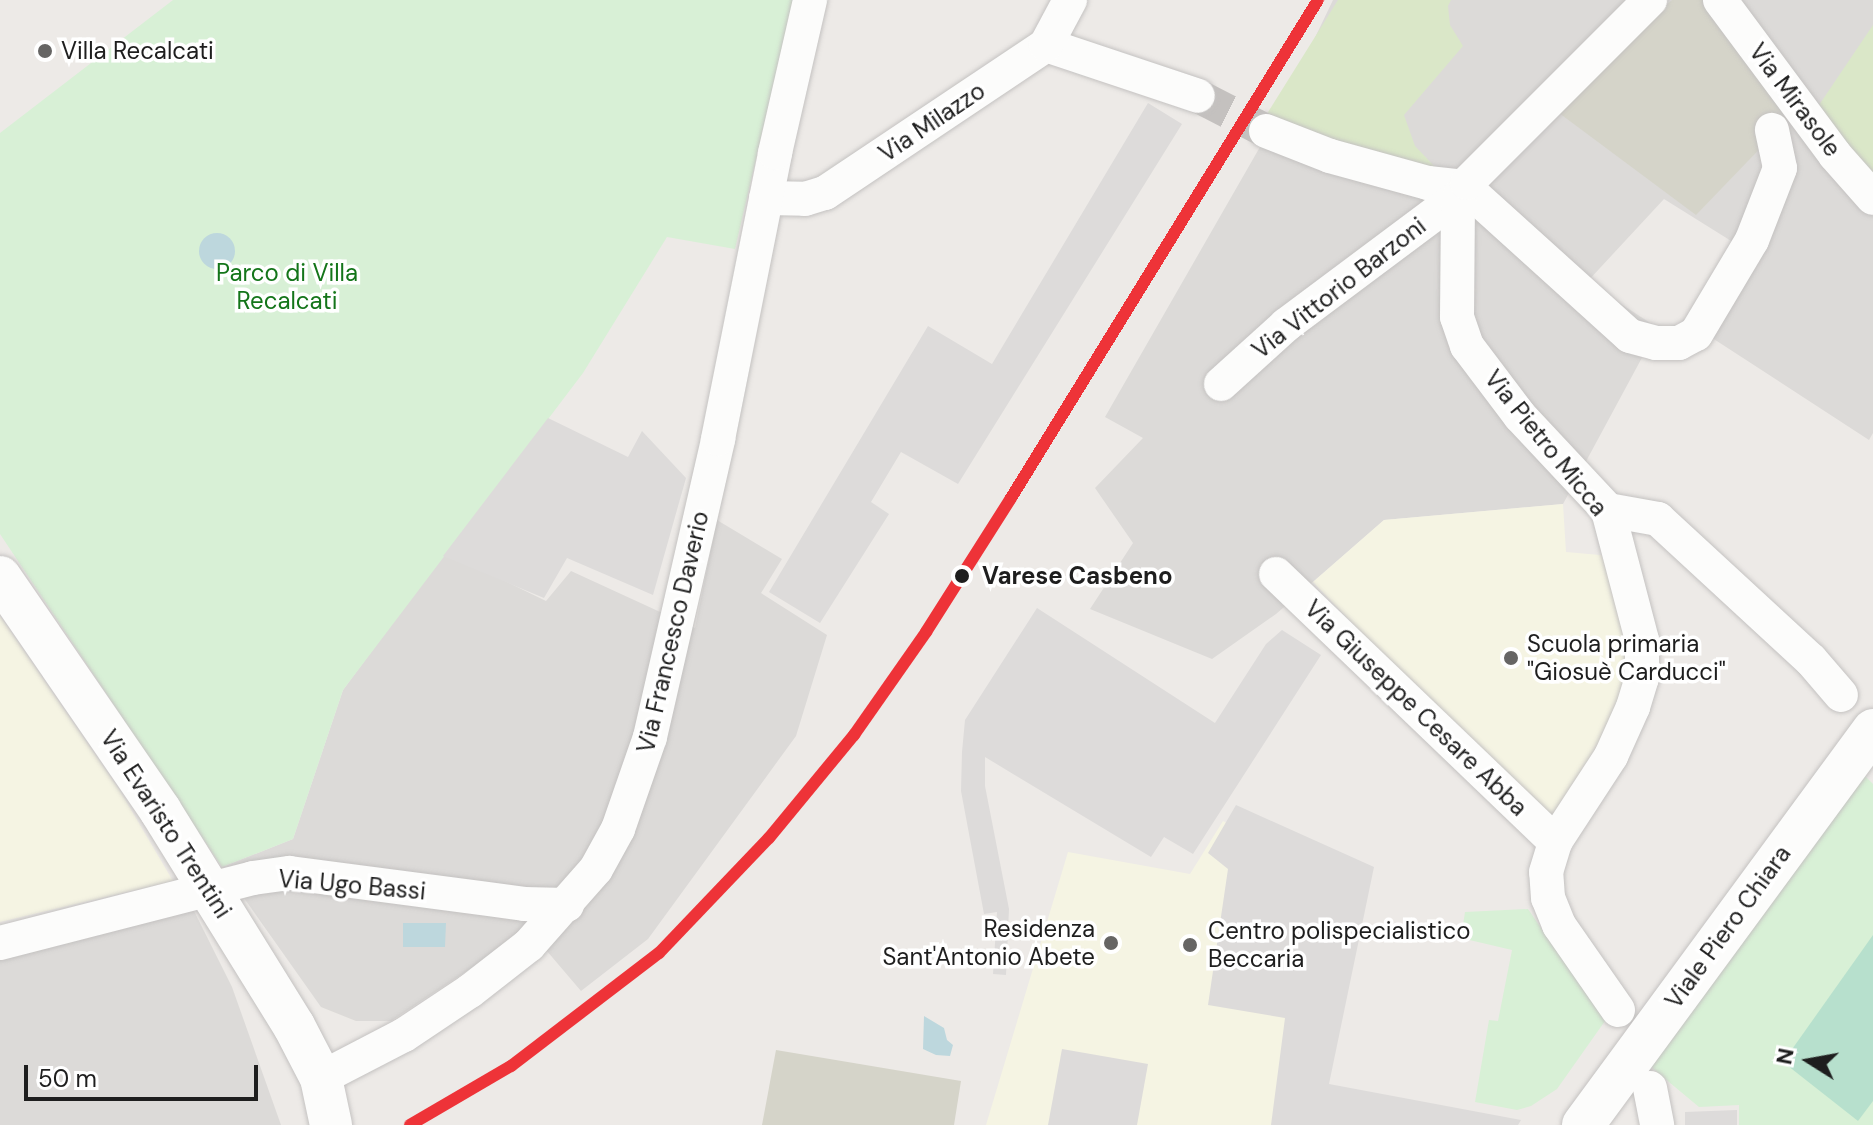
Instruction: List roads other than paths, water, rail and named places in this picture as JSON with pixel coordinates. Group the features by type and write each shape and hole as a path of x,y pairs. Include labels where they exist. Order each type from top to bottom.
{"street":[{"name":"Via Francesco Daverio","path":"321,1078 395,1040 470,991 529,945 596,869 618,829 650,737 718,439 766,198 810,0"},
{"name":"Via Milazzo","path":"766,198 805,199 825,193 1046,45 1070,0"},
{"name":"Via Vittorio Barzoni","path":"1221,384 1286,325 1462,191 1650,0"},
{"name":"Via Mirasole","path":"1720,0 1835,155 1873,198"},
{"path":"1046,45 1198,96"},
{"path":"1266,131 1344,160 1462,191 1630,336 1656,343 1679,343 1696,334 1752,240 1780,168 1772,130"},
{"name":"Via Pietro Micca","path":"1462,191 1457,317 1467,346 1520,416 1608,510 1642,640 1642,678 1611,756 1555,842 1546,872 1548,898 1559,925 1618,1010"},
{"path":"1608,510 1658,519 1811,660 1841,695"},
{"name":"Via Giuseppe Cesare Abba","path":"1276,574 1555,842"},
{"name":"Via Evaristo Trentini","path":"0,577 160,810 294,1026 321,1078"},
{"name":"Viale Piero Chiara","path":"1583,1125 1873,730"},
{"name":"Via Ugo Bassi","path":"0,943 253,878 290,873 524,904 567,905"},
{"path":"321,1078 331,1125"},
{"path":"1650,1088 1657,1125"}],"water":[{"path":"217,233 230,238 235,251 230,264 217,269 204,264 199,251 204,238"},
{"path":"403,923 446,923 445,947 403,947"},
{"path":"924,1016 944,1028 947,1040 953,1045 950,1056 936,1055 923,1049"}],"tunnel":[{"path":"1198,96 1266,131"}],"place":[{"name":"Villa Recalcati","path":"45,51"},
{"name":"Varese Casbeno","path":"962,576"},
{"name":"Scuola primaria \"Giosuè Carducci\"","path":"1511,658"},
{"name":"Residenza Sant'Antonio Abete","path":"1111,943"},
{"name":"Centro polispecialistico Beccaria","path":"1190,945"}],"park label":[{"name":"Parco di Villa Recalcati","path":"287,287"}]}
